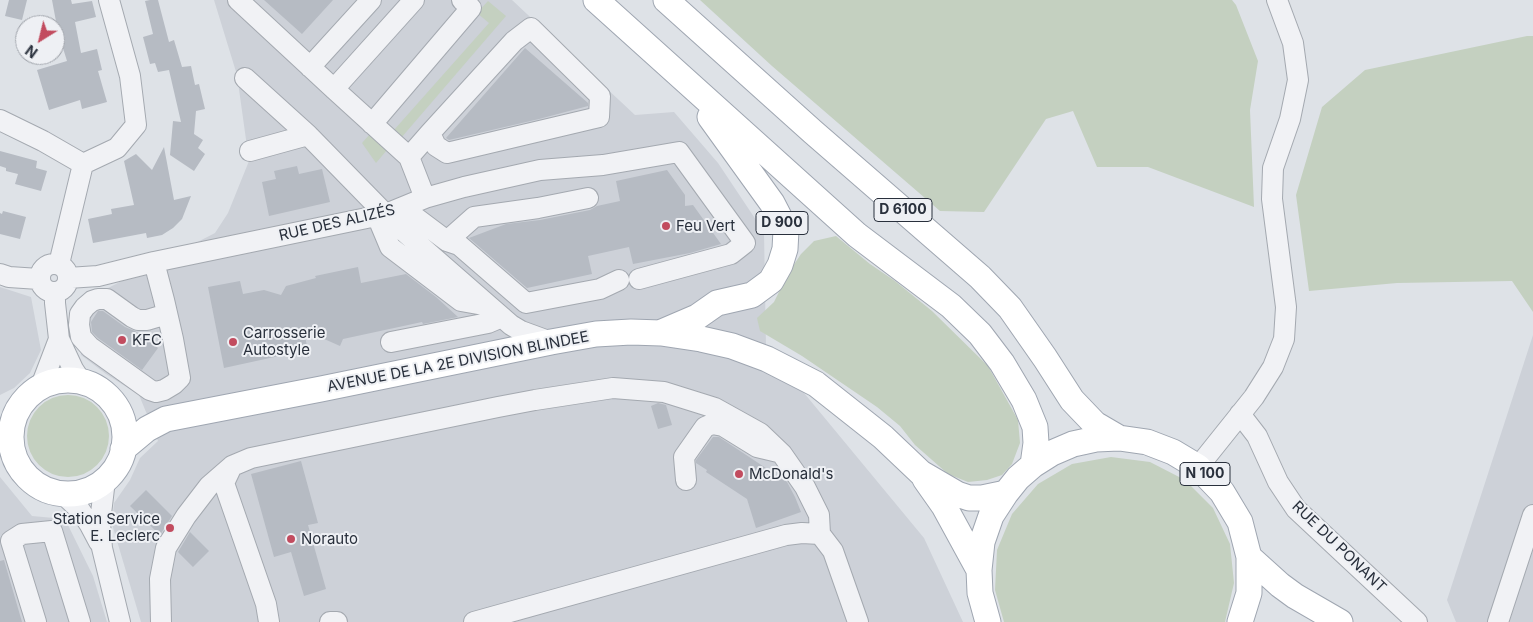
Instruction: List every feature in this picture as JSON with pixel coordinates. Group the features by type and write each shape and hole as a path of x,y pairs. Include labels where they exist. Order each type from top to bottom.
{"main road":[{"name":"D 6100","path":"596,0 857,235 951,306 980,334 1002,363 1024,400 1035,427 1036,444 1033,465"},
{"name":"D 6100","path":"666,0 813,132 980,277 1010,308 1072,400 1095,424 1119,438"},
{"name":"D 900","path":"660,333 697,317 716,304 752,295 770,281 780,265 785,250 786,230 772,203 675,71"},
{"name":"AVENUE DE LA 2E DIVISION BLINDEE","path":"124,449 147,429 166,419 596,334 660,333 732,346 767,359 816,384 883,437 921,473 944,506 979,570"},
{"name":"D 900","path":"61,380 81,381 100,389 114,404 122,418 125,434 124,449 120,461 104,480 92,488 77,493 62,493 47,489 33,482 7,450 11,439 13,421 10,409 41,386 61,380"},
{"name":"AVENUE DE LA 2E DIVISION BLINDEE","path":"114,404 166,419"},
{"name":"N 100","path":"988,622 980,593 979,570 982,542 991,516 1006,493 1018,478 1033,465 1052,453 1074,444 1096,439 1119,438 1147,442 1174,452 1198,467 1222,492 1240,522 1249,557 1248,593 1240,622"},
{"name":"AVENUE DE LA 2E DIVISION BLINDEE","path":"921,473 957,494 969,498 982,498 1006,493"},
{"path":"1249,557 1288,590 1340,622"}],"street":[{"path":"83,164 117,148 136,125 130,76 109,0"},
{"path":"238,0 334,90 409,156 425,198"},
{"path":"310,67 371,0"},
{"path":"334,90 414,0"},
{"path":"372,124 471,8 462,0"},
{"path":"1198,467 1254,397 1273,367 1284,339 1286,306 1272,199 1273,168 1290,119 1298,80 1293,43 1277,0"},
{"path":"409,156 430,133 514,42 531,28 600,96 599,117 447,153 436,146 430,133"},
{"path":"245,78 496,311 521,332 551,342"},
{"path":"0,120 43,141 83,164"},
{"path":"250,151 308,135"},
{"name":"RUE DES ALIZÉS","path":"61,278 98,276 154,262 389,213 425,198 464,186 540,170 603,165 679,152 745,243 731,254 629,280 600,290 526,304 459,245 448,241"},
{"path":"81,381 65,354 59,339 55,303 83,164"},
{"path":"389,213 448,241 474,217 538,208 588,198"},
{"path":"154,262 167,314 180,378 171,387 164,390 156,392 150,390 84,342 81,337 80,314 92,301 98,299 107,299 138,320 147,320 167,314"},
{"path":"0,274 40,279 44,267 50,264 61,278"},
{"path":"391,342 488,322 496,311"},
{"path":"41,386 59,339"},
{"path":"161,622 160,579 166,548 186,516 209,486 232,466 260,456 498,407 613,388 664,392 715,408 760,433 782,454 805,487 819,515 820,534 833,551 858,622"},
{"name":"RUE DU PONANT","path":"1240,414 1257,436 1278,482 1296,509 1417,622"},
{"path":"686,480 684,457 705,427 712,424 723,426 757,447 782,454"},
{"path":"232,466 224,483 266,604 269,622"},
{"path":"104,480 100,522 102,548 120,622"},
{"path":"62,493 80,510 90,524 102,548"},
{"path":"1498,622 1533,516"},
{"path":"36,622 11,541 22,534 52,532 80,622"},
{"path":"474,622 786,535 802,533 820,534"},
{"path":"330,622 337,622"}],"shaded area":[{"path":"214,0 512,0 635,115 674,112 718,163 764,232 766,347 924,538 963,622 141,622 112,524 114,503 130,480 140,458 158,441 139,395 81,355 77,304 215,233 228,213 249,161 237,75"},
{"path":"0,287 31,297 41,350 30,373 14,388 0,395"},
{"path":"1533,335 1533,622 1456,622 1447,600"},
{"path":"0,477 32,516 65,519 93,576 107,622 0,622"}],"green space":[{"path":"700,0 1232,0 1236,5 1258,61 1250,110 1254,207 1148,167 1097,167 1073,111 1046,119 984,212 940,211 772,66"},
{"path":"488,1 506,16 401,138 394,130 489,23 477,13"},
{"path":"1533,36 1533,312 1512,281 1397,283 1309,291 1296,195 1322,107 1365,70"},
{"path":"370,134 387,150 376,163 362,143"},
{"path":"836,236 932,311 988,366 1018,420 1020,443 1012,464 1002,475 987,480 968,482 948,474 915,445 900,426 877,407 802,356 760,331 757,318 774,302 789,272 801,254 814,241"},
{"path":"68,395 84,398 97,407 106,420 109,436 106,452 97,465 84,474 68,477 52,474 39,465 30,452 27,436 30,420 39,407 52,398"},
{"path":"1111,457 1150,462 1185,480 1213,508 1230,544 1234,583 1225,622 1004,622 995,590 997,550 1012,514 1038,484 1072,464"}],"building":[{"path":"9,0 27,0 23,15 15,15 15,18 5,16"},
{"path":"52,0 71,0 72,4 92,1 96,17 75,22 81,53 97,49 102,70 98,71 107,102 82,109 80,100 49,110 37,70 54,65 65,65 65,62 67,61 65,55 65,15 55,15"},
{"path":"158,0 169,42 174,40 182,67 191,66 195,85 199,84 205,109 196,111 194,134 203,140 198,148 205,154 194,171 170,155 173,121 181,122 169,70 158,72 155,63 150,64 143,37 153,34 145,1"},
{"path":"264,0 333,0 302,34"},
{"path":"525,48 588,103 588,106 449,140 446,138"},
{"path":"164,147 174,200 191,196 182,219 162,235 147,238 146,233 93,243 88,219 112,214 111,209 134,205 124,161 136,154 152,170"},
{"path":"0,151 37,161 36,168 47,171 41,191 15,184 18,174 6,171 6,168 0,166"},
{"path":"297,166 299,174 322,169 330,202 269,216 262,182 276,179 274,171"},
{"path":"667,170 685,195 685,206 693,205 721,244 690,253 633,264 629,247 588,256 592,274 527,288 469,238 506,224 540,220 590,210 597,206 620,201 616,181"},
{"path":"3,211 26,217 20,239 0,234 0,213 2,214"},
{"path":"358,267 361,283 406,274 458,317 423,324 422,322 343,339 340,346 304,330 309,358 286,344 279,356 224,368 208,287 240,281 243,294 264,290 281,295 286,286 316,278 315,276"},
{"name":"KFC","path":"98,311 103,311 158,348 142,370 92,332 91,322"},
{"path":"658,403 666,405 672,425 658,429 651,406"},
{"path":"713,437 719,437 787,482 801,512 756,528 747,499 706,472 707,470 696,463 696,460"},
{"name":"Norauto","path":"301,461 318,523 308,525 326,589 304,596 291,552 274,557 251,474"},
{"path":"146,490 172,516 160,535 130,506"},
{"path":"190,532 209,551 193,567 178,552"},
{"path":"4,560 22,622 0,622 0,561"}],"place":[{"name":"Feu Vert","path":"666,226"},
{"name":"KFC","path":"122,340"},
{"name":"Carrosserie Autostyle","path":"233,342"},
{"name":"McDonald's","path":"739,474"},
{"name":"Station Service E. Leclerc","path":"170,528"},
{"name":"Norauto","path":"291,539"}]}
